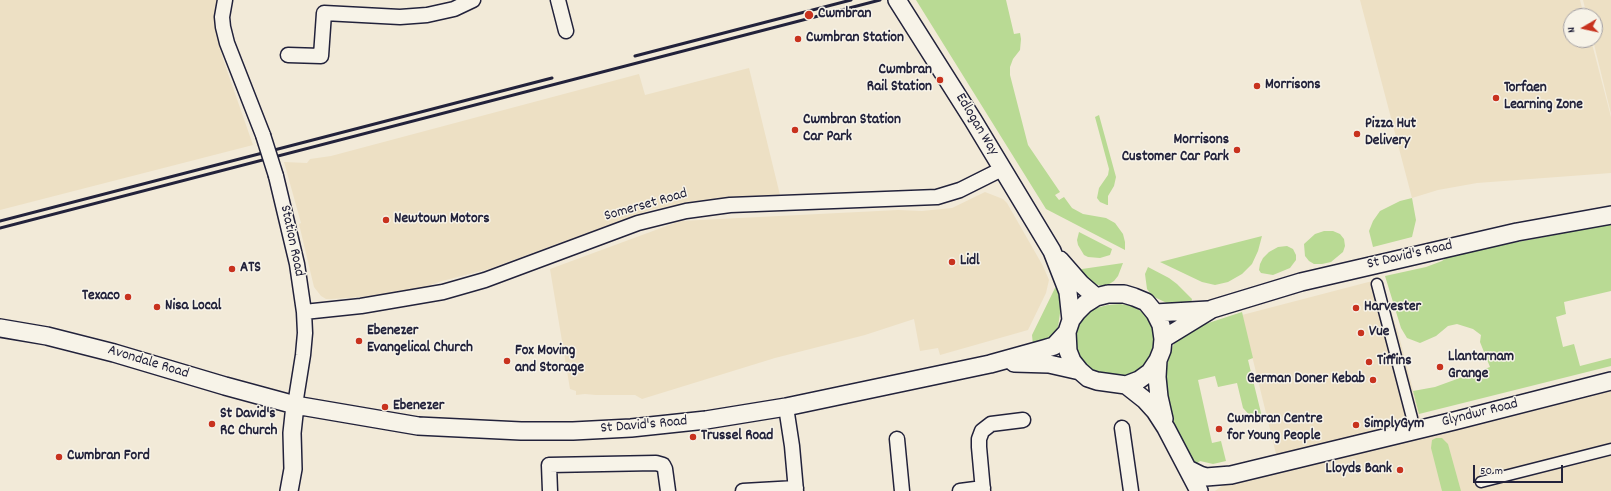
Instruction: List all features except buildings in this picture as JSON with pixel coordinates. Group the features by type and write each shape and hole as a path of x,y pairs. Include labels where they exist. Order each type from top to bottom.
{"street":[{"name":"Station Road","path":"225,0 222,17 227,43 263,135 276,176 297,264 304,312 305,333 292,433 293,469 289,491"},
{"path":"288,55 321,56 324,13 400,17 427,15 454,9 473,0"},
{"path":"558,0 566,31"},
{"name":"Edlogan Way","path":"896,0 952,86 1052,251 1081,284 1096,298"},
{"name":"Somerset Road","path":"304,312 361,306 443,292 485,280 638,223 686,211 719,206 937,197 960,190 1002,169"},
{"name":"St David's Road","path":"1155,313 1212,309 1301,282 1381,263 1517,232 1611,215"},
{"name":"Edlogan Way","path":"1052,251 1068,292 1069,326"},
{"path":"1377,284 1412,418"},
{"name":"St David's Road","path":"295,405 418,426 520,431 573,431 631,428 706,420 786,407 990,364 1054,346 1085,304 1108,294 1124,294 1146,302 1155,313 1161,325 1163,338 1162,350 1158,360 1150,372 1139,380 1126,385 1097,382 1088,378 1072,361 1068,351 1069,326"},
{"name":"St David's Road","path":"1163,338 1212,309"},
{"name":"Avondale Road","path":"0,328 47,336 114,352 225,386 295,405"},
{"path":"1158,360 1158,396 1166,428"},
{"name":"St David's Road","path":"990,364 1050,364 1080,370"},
{"name":"Glyndwr Road","path":"1231,475 1611,381"},
{"path":"1126,385 1145,400 1155,411 1166,428 1199,491"},
{"path":"743,491 796,490 792,446 786,407"},
{"path":"960,491 983,490 979,447 979,439 982,431 991,424 1023,420"},
{"path":"1122,428 1131,491"},
{"path":"897,440 902,491"},
{"path":"1482,482 1611,450"},
{"path":"550,491 549,465 656,462 665,469 668,491"},
{"path":"1188,469 1200,476 1231,475"},
{"path":"1209,491 1216,483 1231,475"}],"shaded area":[{"path":"0,0 220,0 217,17 217,33 223,59 253,145 0,210"},
{"name":"Torfaen Learning Zone","path":"1360,0 1580,0 1582,8 1563,8 1563,48 1593,48 1611,117 1611,173 1477,183 1438,190 1412,198"},
{"path":"1583,0 1611,0 1611,114 1595,48 1603,48 1603,8 1585,8"},
{"path":"749,68 780,195 703,200 650,210 489,269 442,281 422,288 374,296 326,299 321,296 314,287 299,224 301,223 284,162 307,163 310,159 331,156 639,74 645,95"},
{"path":"985,192 1003,199 1007,203 1043,266 1049,280 1046,293 1028,330 940,355 938,348 920,351 914,319 865,335 775,358 642,399 635,395 576,395 576,391 570,389 550,269 680,221 898,210 922,211 952,208"},
{"path":"1380,279 1398,332 1421,421 1277,458 1242,315"},
{"path":"1611,386 1611,491 1215,491 1230,482"}],"green space":[{"path":"916,0 1006,0 1014,34 1020,33 1021,39 1020,50 1013,59 1010,67 1010,75 1028,145 1060,192 1055,195 1059,200 1064,197 1072,208 1083,214 1106,218 1115,223 1123,234 1125,250 1046,209"},
{"path":"1099,115 1116,177 1114,186 1108,196 1108,205 1100,202 1097,198 1099,188 1108,175 1109,169 1095,117"},
{"path":"1412,198 1416,220 1412,237 1373,247 1369,231 1373,221 1380,211 1400,201"},
{"path":"1611,224 1611,291 1564,302 1566,314 1556,317 1563,347 1574,344 1580,366 1611,358 1611,366 1419,414 1413,391 1435,387 1490,367 1480,342 1481,335 1473,329 1457,324 1448,326 1436,336 1420,343 1407,338 1401,328 1385,276 1426,267 1442,261 1450,255"},
{"path":"1324,231 1333,231 1340,234 1344,239 1345,246 1343,252 1331,262 1314,264 1305,256 1304,244 1315,234"},
{"path":"1079,232 1112,249 1110,255 1100,258 1088,257 1084,255 1078,245 1077,240"},
{"path":"1262,236 1258,251 1252,264 1242,274 1228,282 1215,285 1202,282 1160,262"},
{"path":"1287,246 1293,249 1296,255 1296,260 1290,268 1273,275 1261,273 1259,270 1263,258 1269,252 1278,247"},
{"path":"1123,263 1118,276 1114,281 1106,286 1091,283 1079,272 1082,269"},
{"path":"1148,267 1177,284 1192,299 1191,303 1169,304 1152,296 1147,289 1145,274"},
{"path":"1058,287 1061,306 1058,327 1051,338 1033,345 1032,335 1055,288"},
{"path":"1120,304 1133,306 1150,320 1155,331 1156,345 1152,357 1145,367 1135,374 1125,377 1099,373 1090,368 1081,360 1076,349 1075,337 1078,324 1086,314 1096,308"},
{"path":"1242,312 1253,358 1248,360 1262,417 1254,420 1243,408 1237,383 1218,387 1215,376 1198,380 1212,443 1221,441 1226,461 1213,464 1200,461 1194,466 1188,460 1165,403 1164,376 1172,348 1176,340 1193,328"},
{"path":"1442,438 1448,444 1461,491 1442,491 1431,448 1432,440"}],"railway":[{"path":"635,56 851,0"},
{"path":"0,228 880,0"},
{"path":"0,221 552,78"}],"place":[{"name":"Cwmbran","path":"809,15"},
{"name":"Cwmbran Station","path":"798,39"},
{"name":"Cwmbran Rail Station","path":"940,80"},
{"name":"Morrisons","path":"1257,86"},
{"name":"Torfaen Learning Zone","path":"1496,98"},
{"name":"Cwmbran Station Car Park","path":"795,130"},
{"name":"Pizza Hut Delivery","path":"1357,134"},
{"name":"Morrisons Customer Car Park","path":"1237,150"},
{"name":"Newtown Motors","path":"386,220"},
{"name":"Lidl","path":"952,262"},
{"name":"ATS","path":"232,269"},
{"name":"Texaco","path":"128,297"},
{"name":"Nisa Local","path":"157,307"},
{"name":"Harvester","path":"1356,308"},
{"name":"Vue","path":"1361,333"},
{"name":"Ebenezer Evangelical Church","path":"359,341"},
{"name":"Fox Moving and Storage","path":"507,361"},
{"name":"Tiffins","path":"1369,362"},
{"name":"Llantarnam Grange","path":"1440,367"},
{"name":"German Doner Kebab","path":"1373,380"},
{"name":"Ebenezer","path":"385,407"},
{"name":"St David's RC Church","path":"212,424"},
{"name":"SimplyGym","path":"1356,425"},
{"name":"Cwmbran Centre for Young People","path":"1219,429"},
{"name":"Trussel Road","path":"693,437"},
{"name":"Cwmbran Ford","path":"59,457"},
{"name":"Lloyds Bank","path":"1400,470"}]}
